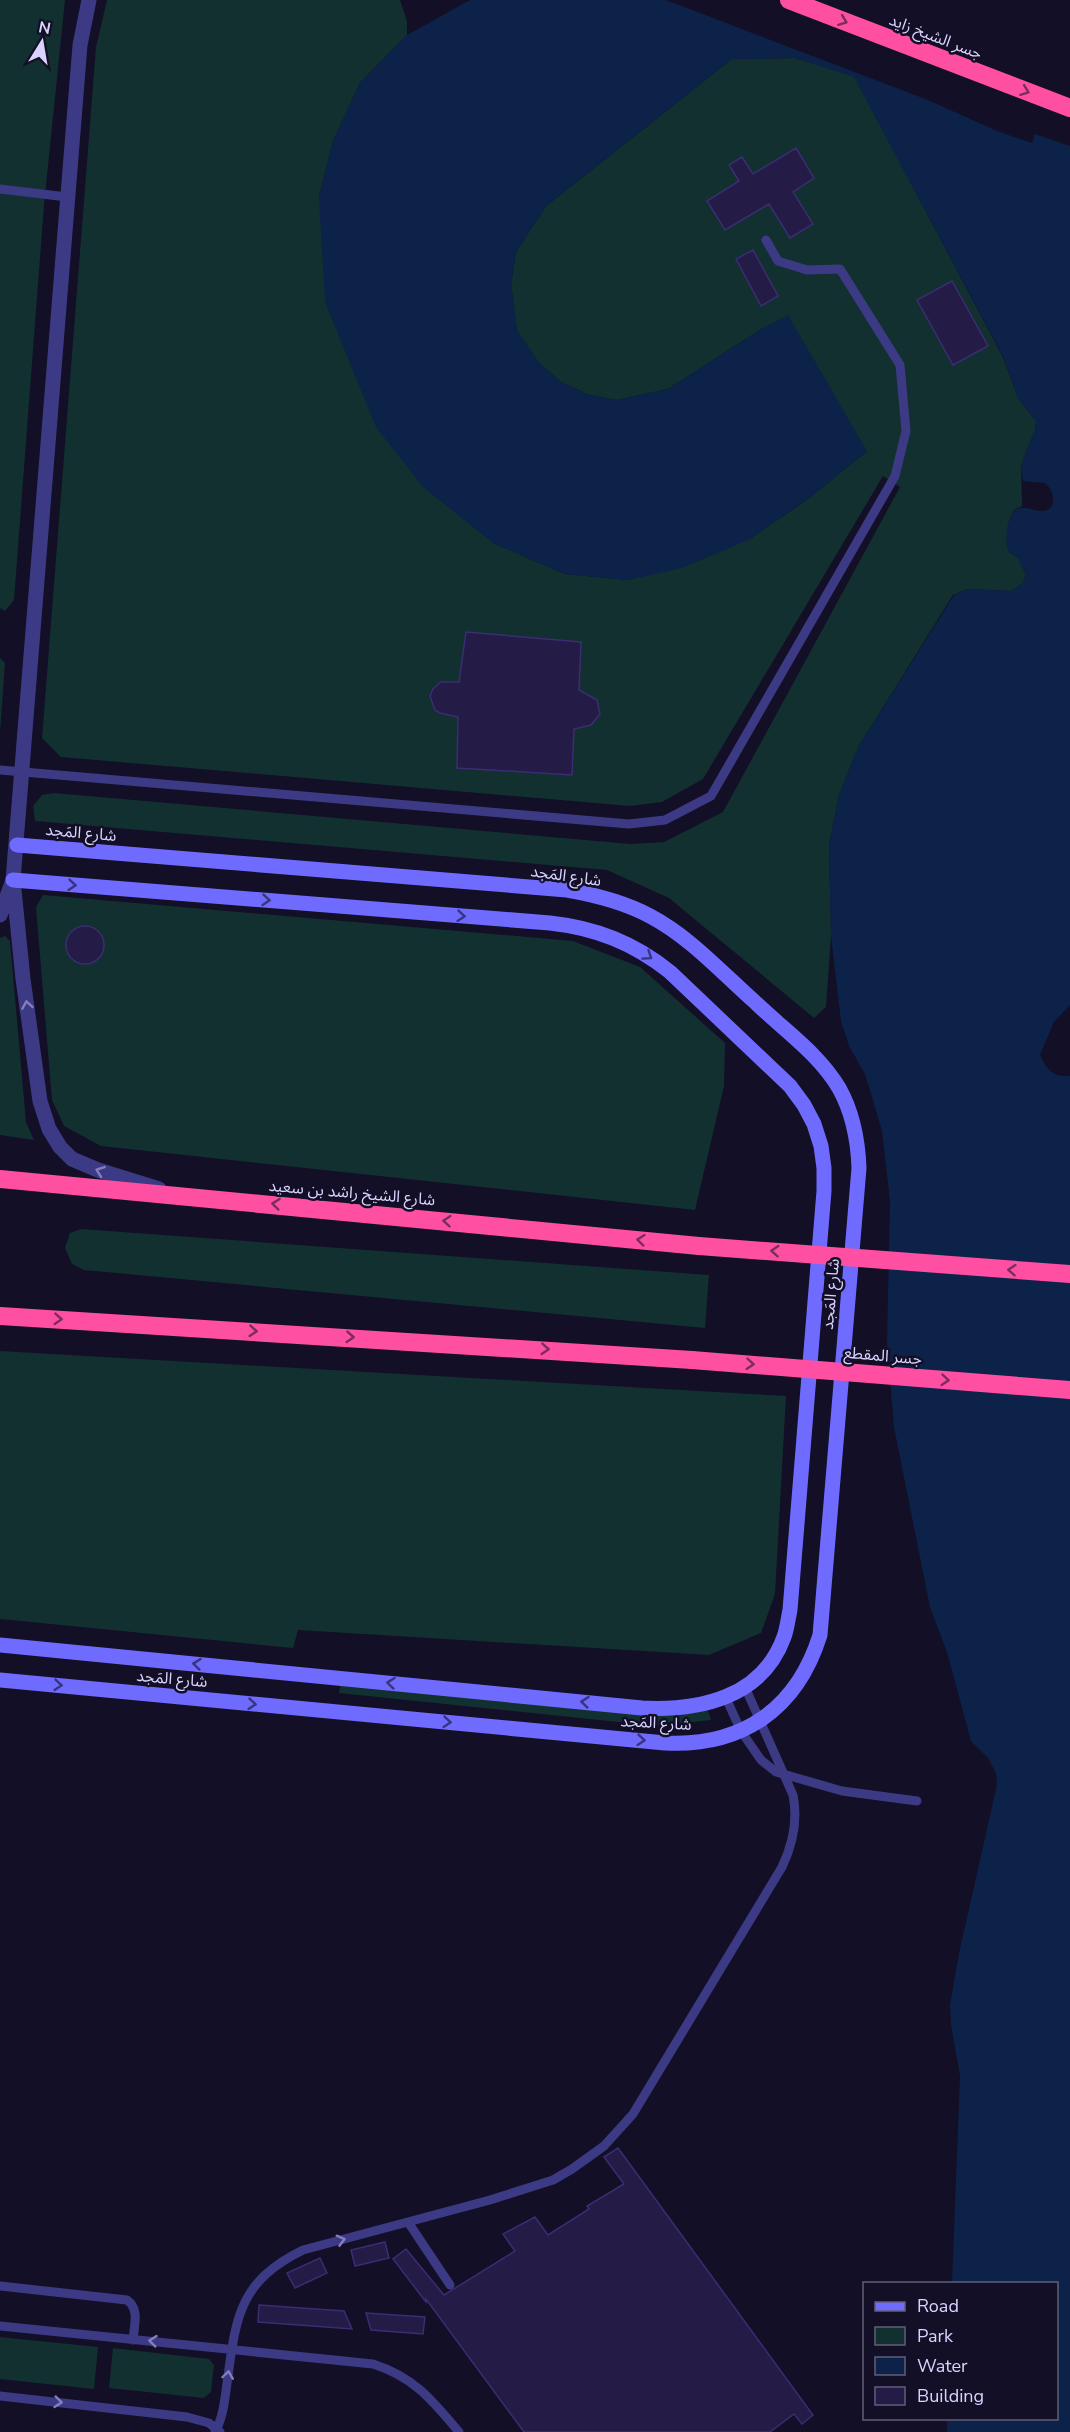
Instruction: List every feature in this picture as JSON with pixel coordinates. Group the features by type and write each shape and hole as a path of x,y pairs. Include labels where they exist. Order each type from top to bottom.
{"highway":[{"name":"جسر الشيخ زايد","path":"789,0 1070,108"},
{"path":"0,1173 75,1184"},
{"name":"شارع الشيخ راشد بن سعيد","path":"0,1179 75,1184 699,1246 1070,1275"},
{"name":"جسر المقطع","path":"0,1316 692,1359 1070,1390"}],"street":[{"path":"89,0 80,45 67,197 14,880 23,979 40,1101 49,1129 60,1147 72,1159 98,1170 176,1195"},
{"name":"شارع المَجد","path":"0,1680 665,1743 688,1744 711,1741 741,1731 761,1720 789,1696 813,1657 820,1635 859,1168 858,1147 851,1117 839,1088 813,1055 685,940 650,916 609,899 567,890 16,844"},
{"path":"0,915 14,880"},
{"name":"شارع المَجد","path":"0,1645 642,1708 683,1708 726,1698 745,1688 773,1660 784,1636 790,1610 824,1191 823,1157 814,1124 790,1086 652,958 614,937 593,930 550,923 14,880"}],"lane":[{"path":"0,189 67,197"},
{"path":"0,770 629,824 665,820 711,796 895,476 906,431 900,365 840,269 807,270 778,261 766,240"},
{"path":"0,2396 169,2414 200,2420 217,2431 224,2404 239,2313 248,2295 263,2276 281,2261 303,2250 534,2188 553,2180 589,2158 619,2132 633,2114 787,1856 793,1837 795,1803 790,1787 783,1776 779,1760 745,1688"},
{"path":"726,1698 741,1731 761,1760 783,1776 863,1796 917,1801"},
{"path":"408,2222 450,2285"},
{"path":"0,2286 127,2300 132,2303 135,2312 133,2340"},
{"path":"0,2326 357,2362 389,2369 403,2376 428,2395 459,2432"}],"green space":[{"path":"0,0 65,0 44,205 14,600 5,611 0,608"},
{"path":"107,0 400,0 407,21 407,35 360,83 333,141 319,197 493,543 565,574 628,580 748,540 808,499 867,451 763,328 668,389 617,400 589,395 561,382 539,363 517,331 511,284 516,252 546,206 732,59 795,58 854,76 1003,357 1018,398 1036,421 1035,430 1021,465 1022,506 1014,510 1010,518 1008,551 1018,558 1026,575 1023,583 1011,591 968,589 953,595 859,746 839,795 829,846 831,936 826,1007 814,1018 669,898 607,870 35,821 33,806 42,795 54,793 631,844 664,842 723,812 900,487 883,476 703,779 662,802 630,806 61,757 42,738 96,47"},
{"path":"0,658 5,663 0,733"},
{"path":"43,895 573,941 640,967 725,1043 724,1086 695,1210 101,1146 64,1126 52,1100 36,907"},
{"path":"5,936 10,941 26,1122 34,1140 0,1135 0,938"},
{"path":"81,1229 709,1275 705,1328 84,1270 72,1264 65,1248 70,1233"},
{"path":"0,1351 786,1396 775,1594 761,1633 709,1655 298,1630 293,1648 0,1619"},
{"path":"341,1681 707,1708 711,1720 657,1726 339,1693"},
{"path":"0,2337 98,2347 94,2389 0,2379"},
{"path":"113,2348 209,2359 214,2365 211,2392 204,2398 109,2388"}],"water":[{"path":"470,0 666,0 928,100 997,131 1032,143 1070,9 1070,1005 1054,1022 1040,1055 1051,1072 1070,1076 1070,2432 947,2432 947,2420 1058,2420 1058,2282 952,2282 960,2076 950,2005 959,1953 997,1785 996,1773 988,1758 971,1741 947,1652 930,1607 894,1427 887,1343 890,1201 882,1131 865,1074 849,1046 841,1021 831,936 829,846 839,795 859,746 954,595 968,589 1011,591 1023,583 1026,575 1018,558 1008,551 1006,535 1010,520 1014,510 1026,508 1044,511 1052,506 1053,502 1052,494 1045,483 1023,481 1021,465 1035,430 1036,421 1018,398 1003,356 854,77 795,58 732,59 546,206 516,252 511,284 517,330 539,363 561,382 589,395 617,400 668,389 763,328 788,315 867,451 808,499 748,540 682,568 628,580 565,574 493,543 423,487 376,427 325,302 319,197 333,141 360,83 407,35"}],"pier":[{"path":"1070,6 1070,146 1032,133 1067,8"}],"building":[{"path":"796,148 814,178 793,192 813,224 790,238 769,204 725,230 707,201 739,181 729,165 742,157 753,174"},
{"path":"753,250 778,296 761,306 736,259"},
{"path":"952,281 988,346 953,365 917,300"},
{"path":"466,632 581,642 579,690 597,700 600,714 591,725 574,729 572,775 457,768 458,717 435,710 430,696 433,689 441,682 459,682"},
{"path":"85,926 98,932 104,945 98,958 85,964 72,958 66,945 72,932"},
{"path":"618,2148 813,2415 802,2424 794,2414 770,2432 524,2432 426,2299 426,2302 393,2259 406,2249 444,2295 515,2251 503,2234 535,2217 548,2235 589,2209 587,2206 624,2184 604,2157"},
{"path":"385,2242 389,2258 355,2266 351,2250"},
{"path":"320,2258 327,2273 295,2288 287,2273"},
{"path":"259,2305 344,2311 352,2329 258,2322"},
{"path":"366,2313 425,2317 423,2334 371,2330"}]}
